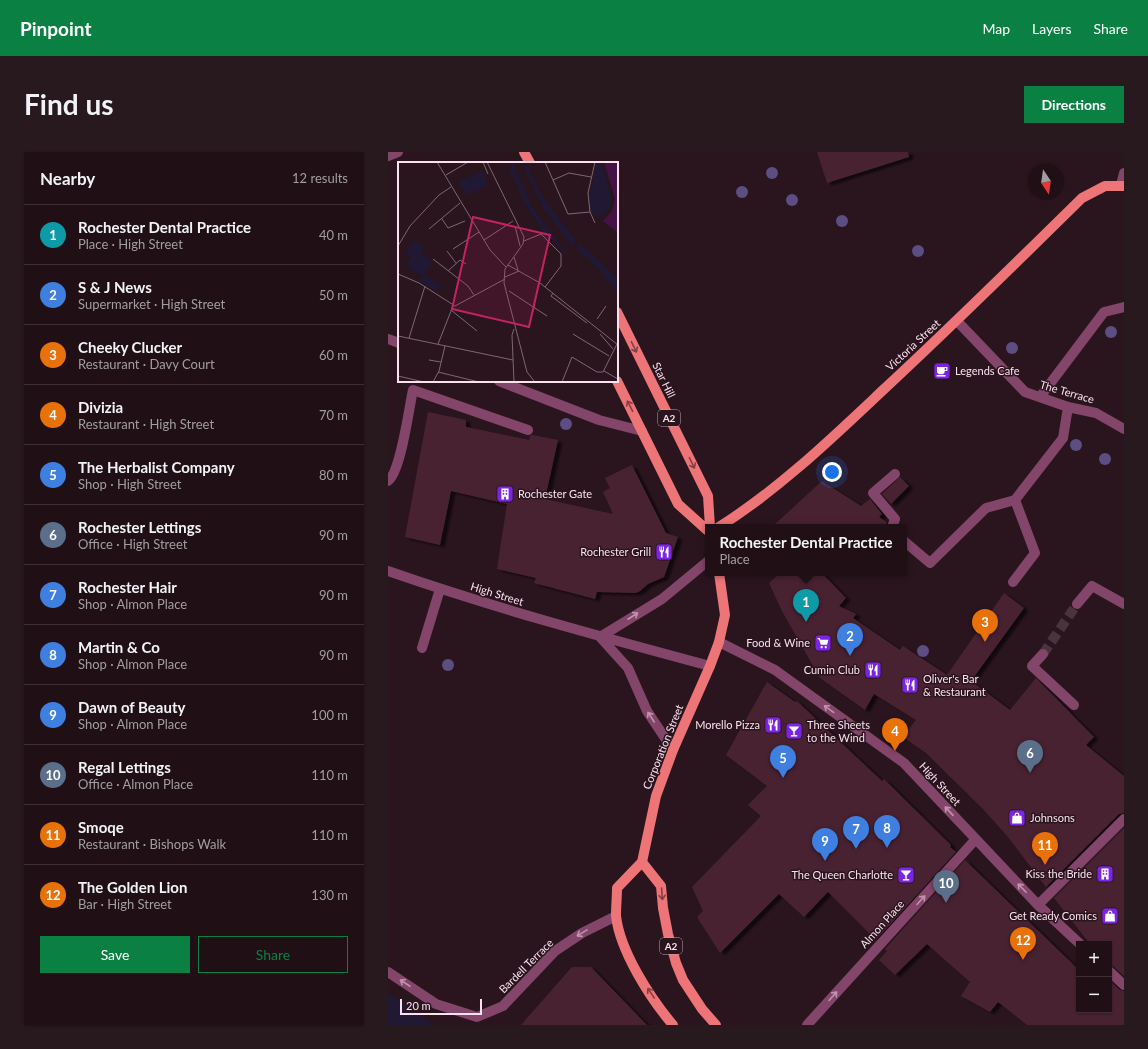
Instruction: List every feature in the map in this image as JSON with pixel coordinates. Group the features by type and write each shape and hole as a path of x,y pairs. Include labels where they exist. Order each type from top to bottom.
{"main road":[{"path":"524,152 529,162"},
{"name":"Victoria Street","path":"723,524 803,465 957,321 1082,198 1105,186 1123,186"},
{"name":"Star Hill","path":"618,314 708,496 710,524"},
{"name":"A2","path":"618,382 678,504 705,528"},
{"path":"710,666 719,642 725,615 718,576"},
{"name":"Corporation Street","path":"642,862 656,796 673,750 710,666"},
{"path":"642,862 617,888 616,916 625,950 632,964 673,1025"},
{"name":"A2","path":"642,862 661,886 668,934 676,963 683,980 702,1009 716,1025"}],"street":[{"path":"388,156 398,152"},
{"path":"1123,186 1124,173"},
{"path":"1040,397 1104,312 1124,307"},
{"name":"The Terrace","path":"957,321 1025,392 1068,407 1096,413 1124,429"},
{"path":"388,338 398,343"},
{"path":"502,382 599,420 642,431"},
{"path":"388,481 395,472 401,453 413,390 528,430"},
{"path":"907,544 930,563 986,508 1015,500 1063,438 1068,407"},
{"path":"893,524 895,519 874,493 894,474"},
{"path":"1013,582 1035,553 1015,500"},
{"path":"673,750 647,711 628,668 600,637 662,599 705,563"},
{"name":"High Street","path":"388,571 440,589 600,637 710,666"},
{"path":"1077,604 1092,586 1124,604"},
{"path":"422,648 440,589"},
{"name":"High Street","path":"719,642 775,670 904,763 1038,905 1077,941"},
{"path":"1044,654 1032,666 1074,705"},
{"path":"1038,905 1124,819"},
{"name":"Almon Place","path":"807,1025 976,840"},
{"name":"Bardell Terrace","path":"388,972 436,1004 477,1017 503,1006 555,951 582,932 616,916"},
{"path":"1112,974 1124,985"}],"shaded area":[{"path":"388,993 434,1025 388,1025"}],"building":[{"path":"817,152 908,152 909,157 827,183"},
{"path":"428,412 466,420 466,427 529,440 530,436 532,435 558,440 545,499 613,514 603,492 610,488 605,478 632,465 666,533 678,537 664,577 648,584 636,593 597,592 595,599 534,583 536,578 497,569 507,504 451,491 440,545 405,537"},
{"path":"900,477 909,486 891,504 882,494"},
{"path":"822,481 861,506 870,499 882,514 879,517 887,522 887,524 775,524"},
{"path":"777,576 825,576 846,598 839,606 856,614 853,618 900,650 903,646 947,675 1004,593 1024,608 971,681 1010,710 1036,678 1094,737 1086,745 1124,776 1124,813 1119,814 1046,887 1008,837 983,809 926,753 903,737 916,720 874,694 865,710 820,678 782,611 769,583"},
{"path":"767,682 795,702 797,701 882,781 884,779 951,845 950,847 956,852 876,940 828,892 804,917 779,894 720,953 697,917 703,911 692,887 761,816 748,805 767,786 726,755"},
{"path":"1124,828 1124,976 1112,966 1112,941 1088,941 1054,898"},
{"path":"965,860 1076,967 1076,1013 1112,1013 1112,983 1120,990 1124,991 1124,1025 1027,1025 998,1002 990,1012 961,996 970,982 927,944 895,975 879,960 887,951 885,949"},
{"path":"572,967 591,967 647,1025 521,1025"}],"tunnel":[{"path":"1043,654 1077,604"}],"place":[{"name":"Legends Cafe","path":"942,371"},
{"name":"Rochester Gate","path":"505,494"},
{"name":"Rochester Grill","path":"664,552"},
{"name":"Rochester Dental Practice","path":"806,622"},
{"name":"Cheeky Clucker","path":"985,642"},
{"name":"Food & Wine","path":"823,643"},
{"name":"S & J News","path":"850,656"},
{"name":"Cumin Club","path":"873,670"},
{"name":"Oliver's Bar & Restaurant","path":"910,685"},
{"name":"Morello Pizza","path":"773,725"},
{"name":"Three Sheets to the Wind","path":"794,731"},
{"name":"Divizia","path":"895,751"},
{"name":"Rochester Lettings","path":"1030,773"},
{"name":"The Herbalist Company","path":"783,778"},
{"name":"Johnsons","path":"1017,818"},
{"name":"Martin & Co","path":"887,848"},
{"name":"Rochester Hair","path":"856,849"},
{"name":"Dawn of Beauty","path":"825,861"},
{"name":"Smoqe","path":"1045,865"},
{"name":"Kiss the Bride","path":"1105,874"},
{"name":"The Queen Charlotte","path":"906,875"},
{"name":"Regal Lettings","path":"946,903"},
{"name":"Get Ready Comics","path":"1110,916"},
{"name":"The Golden Lion","path":"1023,960"}]}
